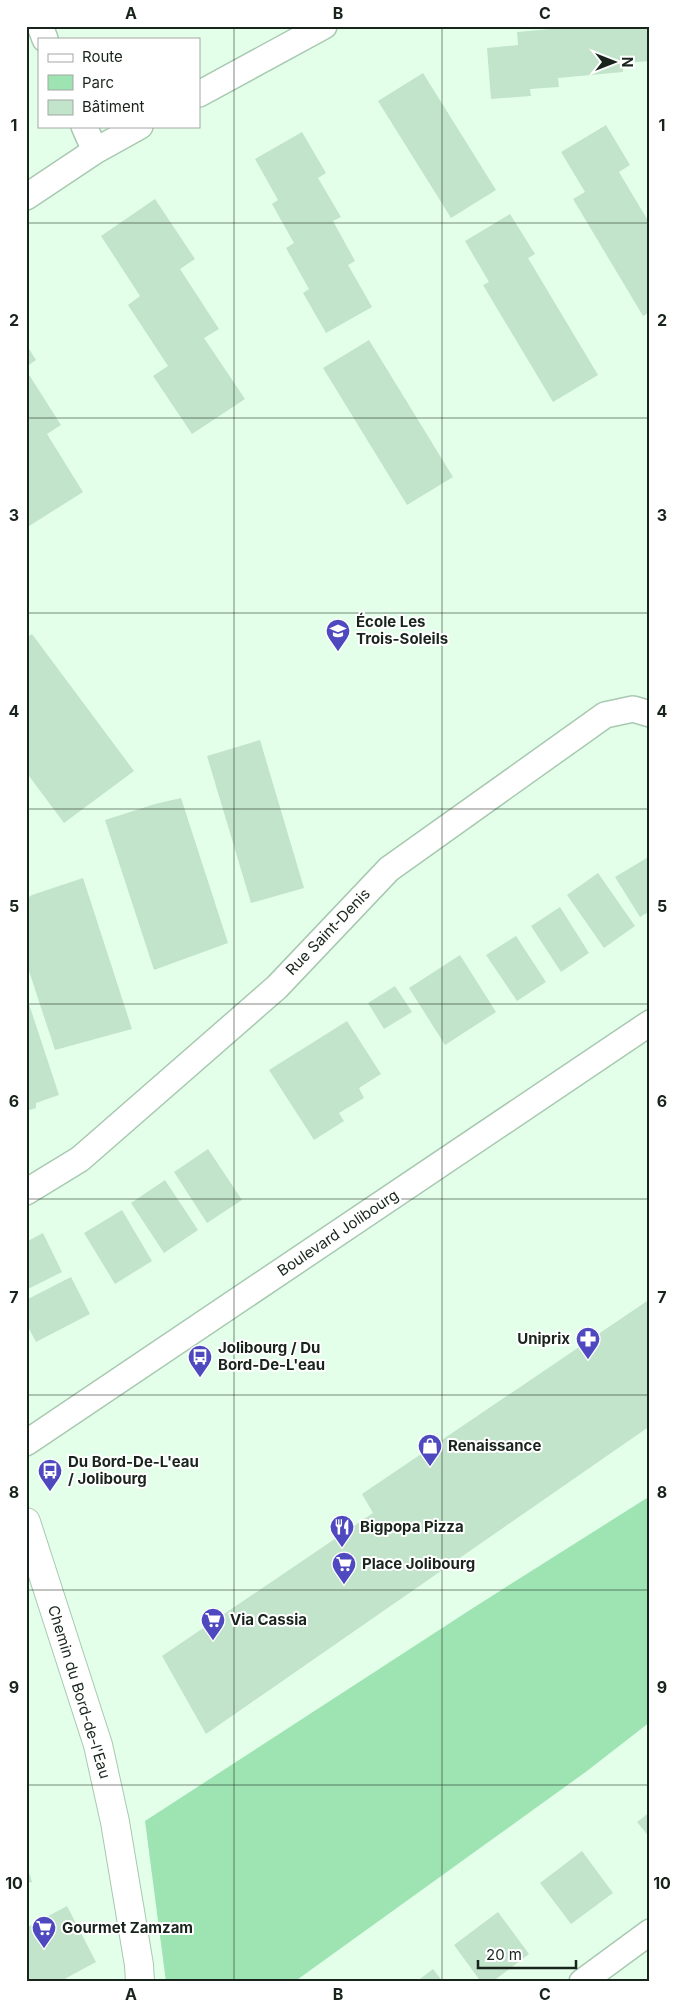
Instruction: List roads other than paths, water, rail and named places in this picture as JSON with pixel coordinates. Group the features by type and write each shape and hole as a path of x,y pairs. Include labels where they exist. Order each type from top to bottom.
{"street":[{"path":"40,26 45,38"},
{"path":"200,93 324,26"},
{"path":"85,128 95,151"},
{"path":"26,197 95,151 136,128"},
{"name":"Rue Saint-Denis","path":"26,1192 80,1158 277,987 389,869 605,715 632,709 650,714"},
{"name":"Boulevard Jolibourg","path":"26,1443 650,1023"},
{"name":"Chemin du Bord-de-l'Eau","path":"26,1522 98,1745 114,1822 139,1965 140,1982"},
{"path":"582,1982 650,1932"}],"place":[{"name":"École Les Trois-Soleils","path":"338,652"},
{"name":"Uniprix","path":"588,1360"},
{"name":"Jolibourg / Du Bord-De-L'eau","path":"200,1378"},
{"name":"Renaissance","path":"430,1467"},
{"name":"Du Bord-De-L'eau / Jolibourg","path":"50,1492"},
{"name":"Bigpopa Pizza","path":"342,1548"},
{"name":"Place Jolibourg","path":"344,1585"},
{"name":"Via Cassia","path":"213,1641"},
{"name":"Gourmet Zamzam","path":"44,1949"}]}
